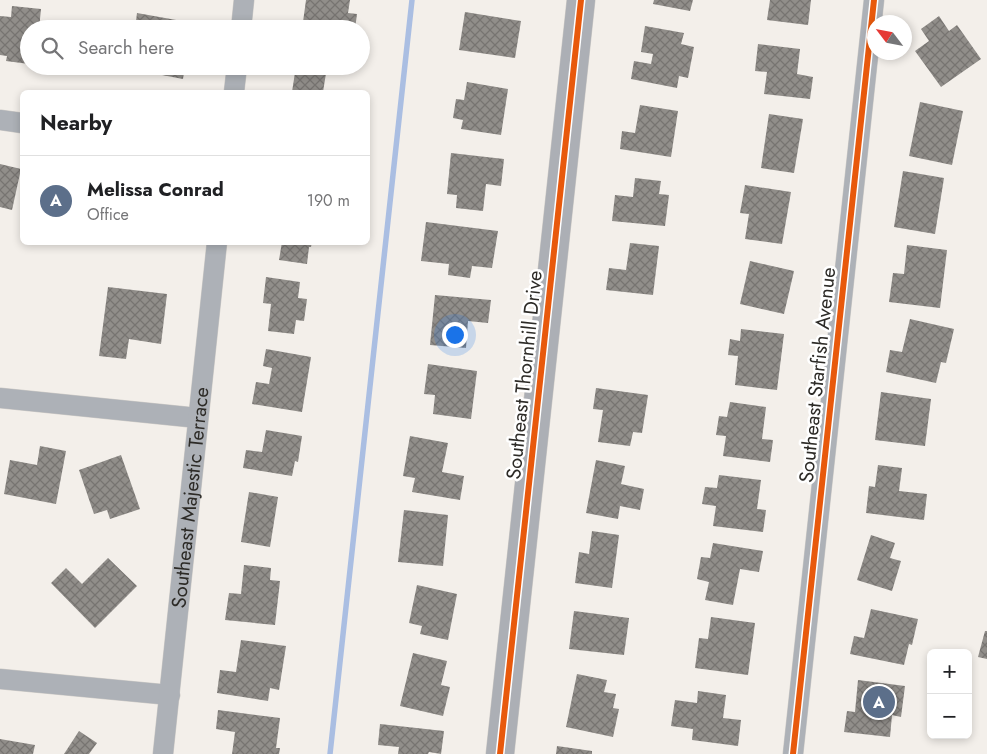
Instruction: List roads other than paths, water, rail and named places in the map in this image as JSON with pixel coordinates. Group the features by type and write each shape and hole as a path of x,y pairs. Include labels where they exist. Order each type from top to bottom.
{"street":[{"path":"242,20 244,0"},
{"name":"Southeast Thornhill Drive","path":"500,754 580,0"},
{"name":"Southeast Starfish Avenue","path":"792,754 874,0"},
{"path":"234,90 236,75"},
{"path":"0,120 20,123"},
{"name":"Southeast Majestic Terrace","path":"163,754 217,245"},
{"path":"0,398 198,418"},
{"path":"0,679 170,695"}],"waterway":[{"path":"330,754 412,0"}],"place":[{"name":"Melissa Conrad","path":"879,702"}]}
